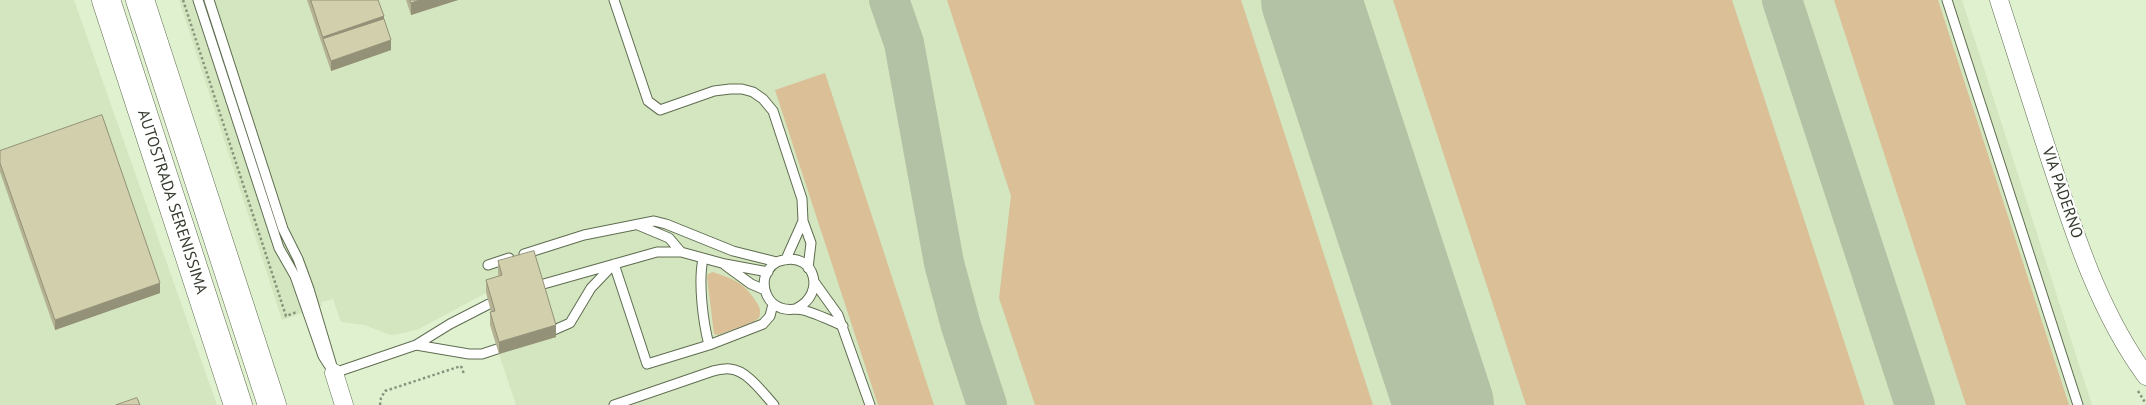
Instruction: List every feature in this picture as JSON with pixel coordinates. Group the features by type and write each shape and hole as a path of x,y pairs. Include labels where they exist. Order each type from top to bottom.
{"highway":[{"name":"AUTOSTRADA SERENISSIMA","path":"106,0 238,405"},
{"name":"AUTOSTRADA SERENISSIMA","path":"140,0 272,405"}],"street":[{"name":"VIA PADERNO","path":"1999,0 2066,209 2089,270 2118,329 2146,376"},
{"path":"334,373 344,405"}],"lane":[{"path":"198,0 279,248 295,276 323,356 334,373"},
{"path":"209,0 283,229 298,259 309,290 331,356 334,373"},
{"path":"614,0 648,101 652,106 660,110 714,91 742,89 753,92 763,99 773,111 802,199 804,221 811,243 808,268"},
{"path":"1947,0 2078,405"},
{"path":"488,264 584,235 654,221 733,251 802,262 808,268 815,283 838,314 870,405"},
{"path":"804,221 782,260 768,272 764,282 765,290 774,304 781,308 797,308 818,314 843,326"},
{"path":"635,224 669,238 681,252"},
{"path":"540,285 657,252 681,252 703,259 768,272"},
{"path":"703,259 701,273 705,331 709,345"},
{"path":"554,330 570,323 591,288 614,264"},
{"path":"614,264 647,364 709,345 763,324 770,316 774,304"},
{"path":"725,264 751,284 765,290"},
{"path":"797,308 810,299 815,283"},
{"path":"334,373 416,345 450,324 489,304"},
{"path":"416,345 470,354 482,354 497,349"},
{"path":"614,405 713,371 730,369 740,373 752,382 774,405"}],"path":[{"path":"183,0 286,316 299,311"},
{"path":"461,361 464,374"},
{"path":"380,405 381,398 385,392 462,366"}],"shaded area":[{"path":"0,0 74,0 217,405 0,405"},
{"path":"179,0 1962,0 2092,405 516,405 499,354 495,323 486,293 419,329 399,334 390,335 365,325 341,322 333,299 321,302 322,306 282,320"},
{"path":"947,0 1241,0 1373,405 1035,405 999,298 1011,196"},
{"path":"1393,0 1732,0 1865,405 1526,405"},
{"path":"1834,0 1938,0 2069,405 1966,405"},
{"path":"825,73 934,405 878,405 775,90"},
{"path":"713,272 733,280 748,290 759,307 759,318 718,335 714,334 707,277 708,274"}],"building":[{"path":"311,0 378,0 384,16 323,37"},
{"path":"384,19 391,40 331,61 323,39"},
{"path":"102,115 160,283 55,320 0,163 0,151"},
{"path":"534,251 556,325 499,342 490,312 495,311 486,280 502,275 498,261"},
{"path":"137,398 140,405 116,405"}],"taxiway":[{"path":"889,0 904,43 944,263 961,326 987,405"},
{"path":"1782,0 1915,405"}],"runway":[{"path":"1311,0 1444,405"}]}
